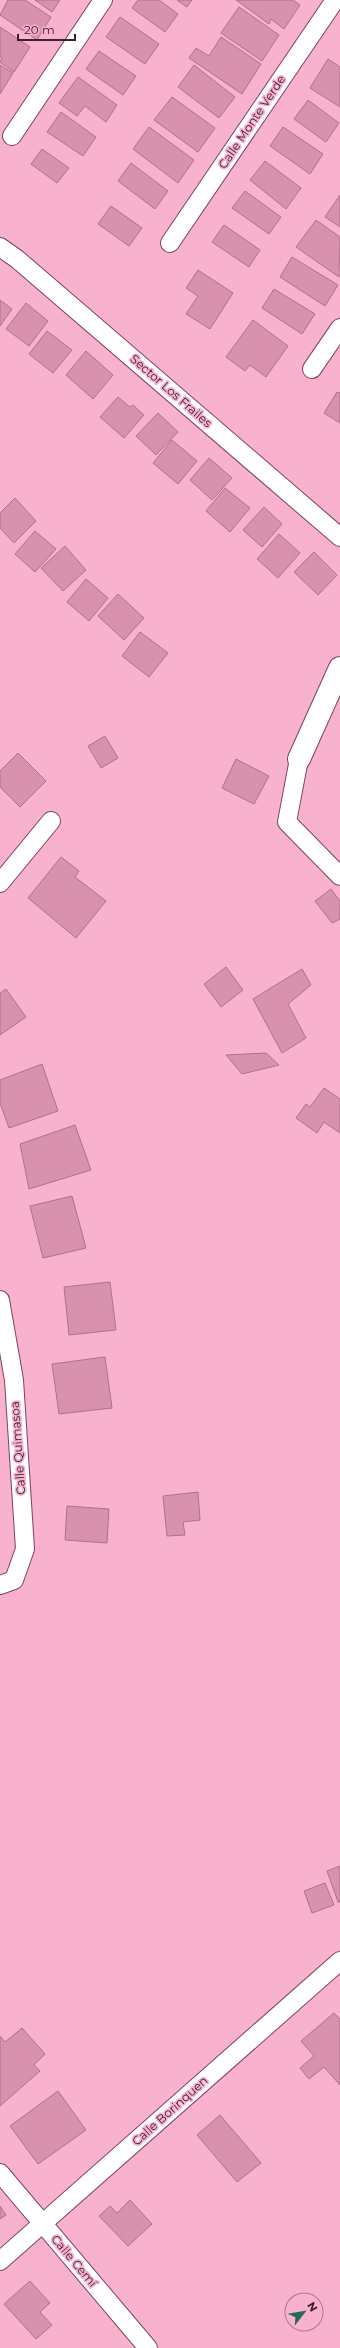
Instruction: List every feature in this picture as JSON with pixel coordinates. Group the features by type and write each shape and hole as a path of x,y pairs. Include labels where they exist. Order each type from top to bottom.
{"street":[{"path":"12,136 103,0"},
{"name":"Calle Monte Verde","path":"170,243 334,0"},
{"name":"Sector Los Frailes","path":"0,247 17,259 340,537"},
{"path":"312,369 340,328"},
{"path":"340,668 299,759 287,822 340,876"},
{"path":"0,883 51,821"},
{"name":"Calle Quimasoa","path":"0,1300 14,1380 25,1549 14,1580 0,1585"},
{"name":"Calle Borinquen","path":"0,2261 340,1961"},
{"name":"Calle Cemí","path":"0,2173 148,2348"}],"building":[{"path":"8,0 25,0 51,17 37,40 0,15"},
{"path":"35,0 60,0 52,12"},
{"path":"138,0 159,0 178,14 165,32 132,8"},
{"path":"177,0 192,0 187,7"},
{"path":"236,0 293,0 300,5 284,29 271,19 269,24"},
{"path":"239,7 279,35 262,61 221,33"},
{"path":"120,17 159,44 145,64 106,37"},
{"path":"0,27 30,47 14,72 0,62 2,58 0,57"},
{"path":"221,37 261,64 242,94 189,58 196,48 209,56"},
{"path":"99,51 136,76 123,95 86,69"},
{"path":"328,59 340,67 340,107 310,88"},
{"path":"0,65 13,73 0,94"},
{"path":"194,65 235,97 219,118 178,87"},
{"path":"78,77 117,105 106,122 85,106 77,116 59,103"},
{"path":"172,97 215,128 198,152 154,120"},
{"path":"308,100 339,123 326,142 294,119"},
{"path":"61,112 96,137 83,156 47,132"},
{"path":"149,127 194,160 178,183 133,149"},
{"path":"283,127 323,154 310,174 270,146"},
{"path":"42,149 69,168 57,183 31,164"},
{"path":"265,161 301,188 286,209 250,180"},
{"path":"131,163 168,191 155,209 118,181"},
{"path":"245,191 281,217 269,234 232,208"},
{"path":"340,195 340,227 325,217"},
{"path":"111,206 142,228 129,246 98,224"},
{"path":"316,220 340,237 339,277 296,247"},
{"path":"224,225 260,250 249,267 212,242"},
{"path":"292,257 338,285 325,306 280,277"},
{"path":"198,270 233,293 210,329 186,314 198,296 186,288"},
{"path":"274,289 315,314 302,334 262,308"},
{"path":"0,300 12,309 0,326"},
{"path":"26,303 48,321 29,346 6,329"},
{"path":"253,320 288,346 266,377 250,365 245,371 226,357"},
{"path":"47,331 72,350 53,373 29,354"},
{"path":"86,351 113,375 93,399 66,375"},
{"path":"337,392 340,393 340,423 324,413"},
{"path":"118,397 130,407 133,405 144,415 124,438 100,417"},
{"path":"158,413 178,432 156,455 136,436"},
{"path":"172,440 197,461 178,484 153,463"},
{"path":"209,458 232,478 212,500 190,480"},
{"path":"225,488 250,508 230,532 206,511"},
{"path":"15,498 36,521 14,543 0,528 0,513"},
{"path":"264,507 282,524 262,547 243,530"},
{"path":"35,531 56,549 35,572 15,554"},
{"path":"279,534 300,553 278,578 257,559"},
{"path":"65,546 86,570 63,591 41,568"},
{"path":"314,552 337,575 318,595 294,572"},
{"path":"86,579 108,598 89,621 67,602"},
{"path":"118,594 144,618 124,640 98,616"},
{"path":"140,632 168,653 149,677 122,656"},
{"path":"105,736 118,758 101,768 88,746"},
{"path":"18,753 46,781 20,807 0,787 0,771"},
{"path":"236,759 269,776 254,804 222,788"},
{"path":"61,857 79,871 75,877 106,901 76,938 28,898"},
{"path":"331,889 340,901 340,919 332,923 315,901"},
{"path":"226,967 243,990 221,1007 204,984"},
{"path":"302,969 311,985 288,1004 306,1038 282,1053 253,999"},
{"path":"6,989 26,1017 0,1035 0,993"},
{"path":"266,1053 279,1065 242,1074 226,1055"},
{"path":"42,1064 58,1111 9,1128 0,1103 0,1080"},
{"path":"324,1088 340,1099 340,1133 324,1122 317,1133 296,1118 306,1104 310,1107"},
{"path":"75,1125 91,1170 29,1189 20,1144"},
{"path":"72,1196 86,1248 43,1258 30,1206"},
{"path":"110,1282 116,1330 69,1335 64,1287"},
{"path":"105,1357 112,1408 59,1414 52,1364"},
{"path":"198,1492 200,1520 183,1522 185,1535 167,1536 163,1496"},
{"path":"67,1506 109,1509 107,1543 65,1540"},
{"path":"340,1866 340,1902 338,1902 327,1871"},
{"path":"325,1883 334,1905 312,1913 304,1891"},
{"path":"334,2013 340,2019 340,2085 324,2067 309,2079 300,2068 314,2056 301,2041"},
{"path":"22,2028 45,2054 34,2065 40,2071 0,2106 0,2036 5,2042"},
{"path":"58,2091 86,2130 38,2164 10,2126"},
{"path":"220,2115 261,2163 237,2182 197,2135"},
{"path":"130,2200 152,2224 128,2246 99,2216 110,2206 117,2213"},
{"path":"0,2206 6,2215 0,2219"},
{"path":"30,2281 50,2303 40,2312 52,2325 36,2339 4,2304"}]}
